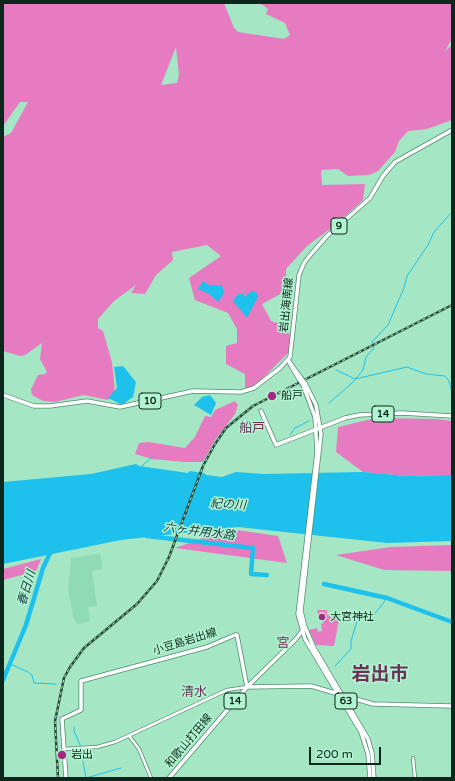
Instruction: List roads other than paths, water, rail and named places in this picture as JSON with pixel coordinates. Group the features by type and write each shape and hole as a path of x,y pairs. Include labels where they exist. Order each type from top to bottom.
{"main road":[{"name":"岩出海南線","path":"288,360 292,352 298,285 304,263 319,243 370,198 383,176 395,162 452,130"},
{"path":"288,360 304,384 319,430 301,611 305,627"},
{"name":"10","path":"3,395 34,406 50,406 86,400 113,406 128,407 193,391 247,391 260,384 288,360"},
{"path":"261,410 276,445 319,430"},
{"name":"14","path":"319,430 345,418 359,415 402,413 452,416"},
{"path":"302,631 298,608 304,570"},
{"name":"和歌山打田線","path":"169,778 247,687 295,640 305,627"},
{"name":"63","path":"305,627 314,648 368,739 372,753 374,778"},
{"name":"63","path":"302,631 364,740 368,754 370,778"},
{"name":"小豆島岩出線","path":"63,749 62,720 81,710 81,681 207,647 237,635 247,687"},
{"path":"326,690 330,688 331,683"},
{"path":"247,687 311,686 373,704 452,706"},
{"path":"350,708 350,703 357,700"},
{"path":"63,749 66,778"}],"street":[{"path":"63,749 105,746 130,737 227,690 247,687"},
{"path":"130,737 139,749 151,778"},
{"path":"413,758 415,778"}],"water":[{"path":"203,281 209,285 222,285 224,294 218,302 209,294 198,289"},
{"path":"252,291 257,293 258,297 247,318 233,301 238,294 243,294 245,297"},
{"path":"123,366 136,382 133,397 122,405 108,398 117,388 114,367"},
{"path":"210,395 216,403 211,415 194,405 202,397"},
{"name":"紀の川","path":"136,464 139,466 188,473 190,471 222,477 236,472 264,474 363,472 407,476 452,475 452,541 387,543 238,527 121,540 3,564 3,482 91,474"}],"waterway":[{"path":"329,403 352,383 363,370 366,357 374,348 372,342 388,325 404,288 407,276 428,245 434,232 452,212"},
{"path":"336,370 355,379 407,367 426,374 445,376 449,381 452,392"},
{"path":"290,435 295,428 309,421"},
{"path":"142,466 152,457"},
{"name":"六ヶ井用水路","path":"147,536 253,548 251,574 267,575"},
{"name":"春日川","path":"3,680 26,625 43,568 52,549"},
{"name":"六ヶ井用水路","path":"324,584 387,598 452,622"},
{"path":"335,666 351,649 351,641 357,621 362,618 373,616 387,598"},
{"path":"10,664 32,675 34,683 56,684"},
{"path":"74,727 74,731 80,745 86,778 121,768"}],"railway":[{"path":"58,778 55,721 64,678 84,648 137,604 157,581 169,557 203,466 226,428 253,406 452,305"}],"place":[{"name":"船戸","path":"272,396"},
{"name":"大宮神社","path":"322,617"},
{"name":"岩出","path":"62,755"}],"district":[{"name":"船戸","path":"252,429"},
{"name":"宮","path":"283,644"},
{"name":"岩出市","path":"380,675"},
{"name":"清水","path":"194,693"}]}
